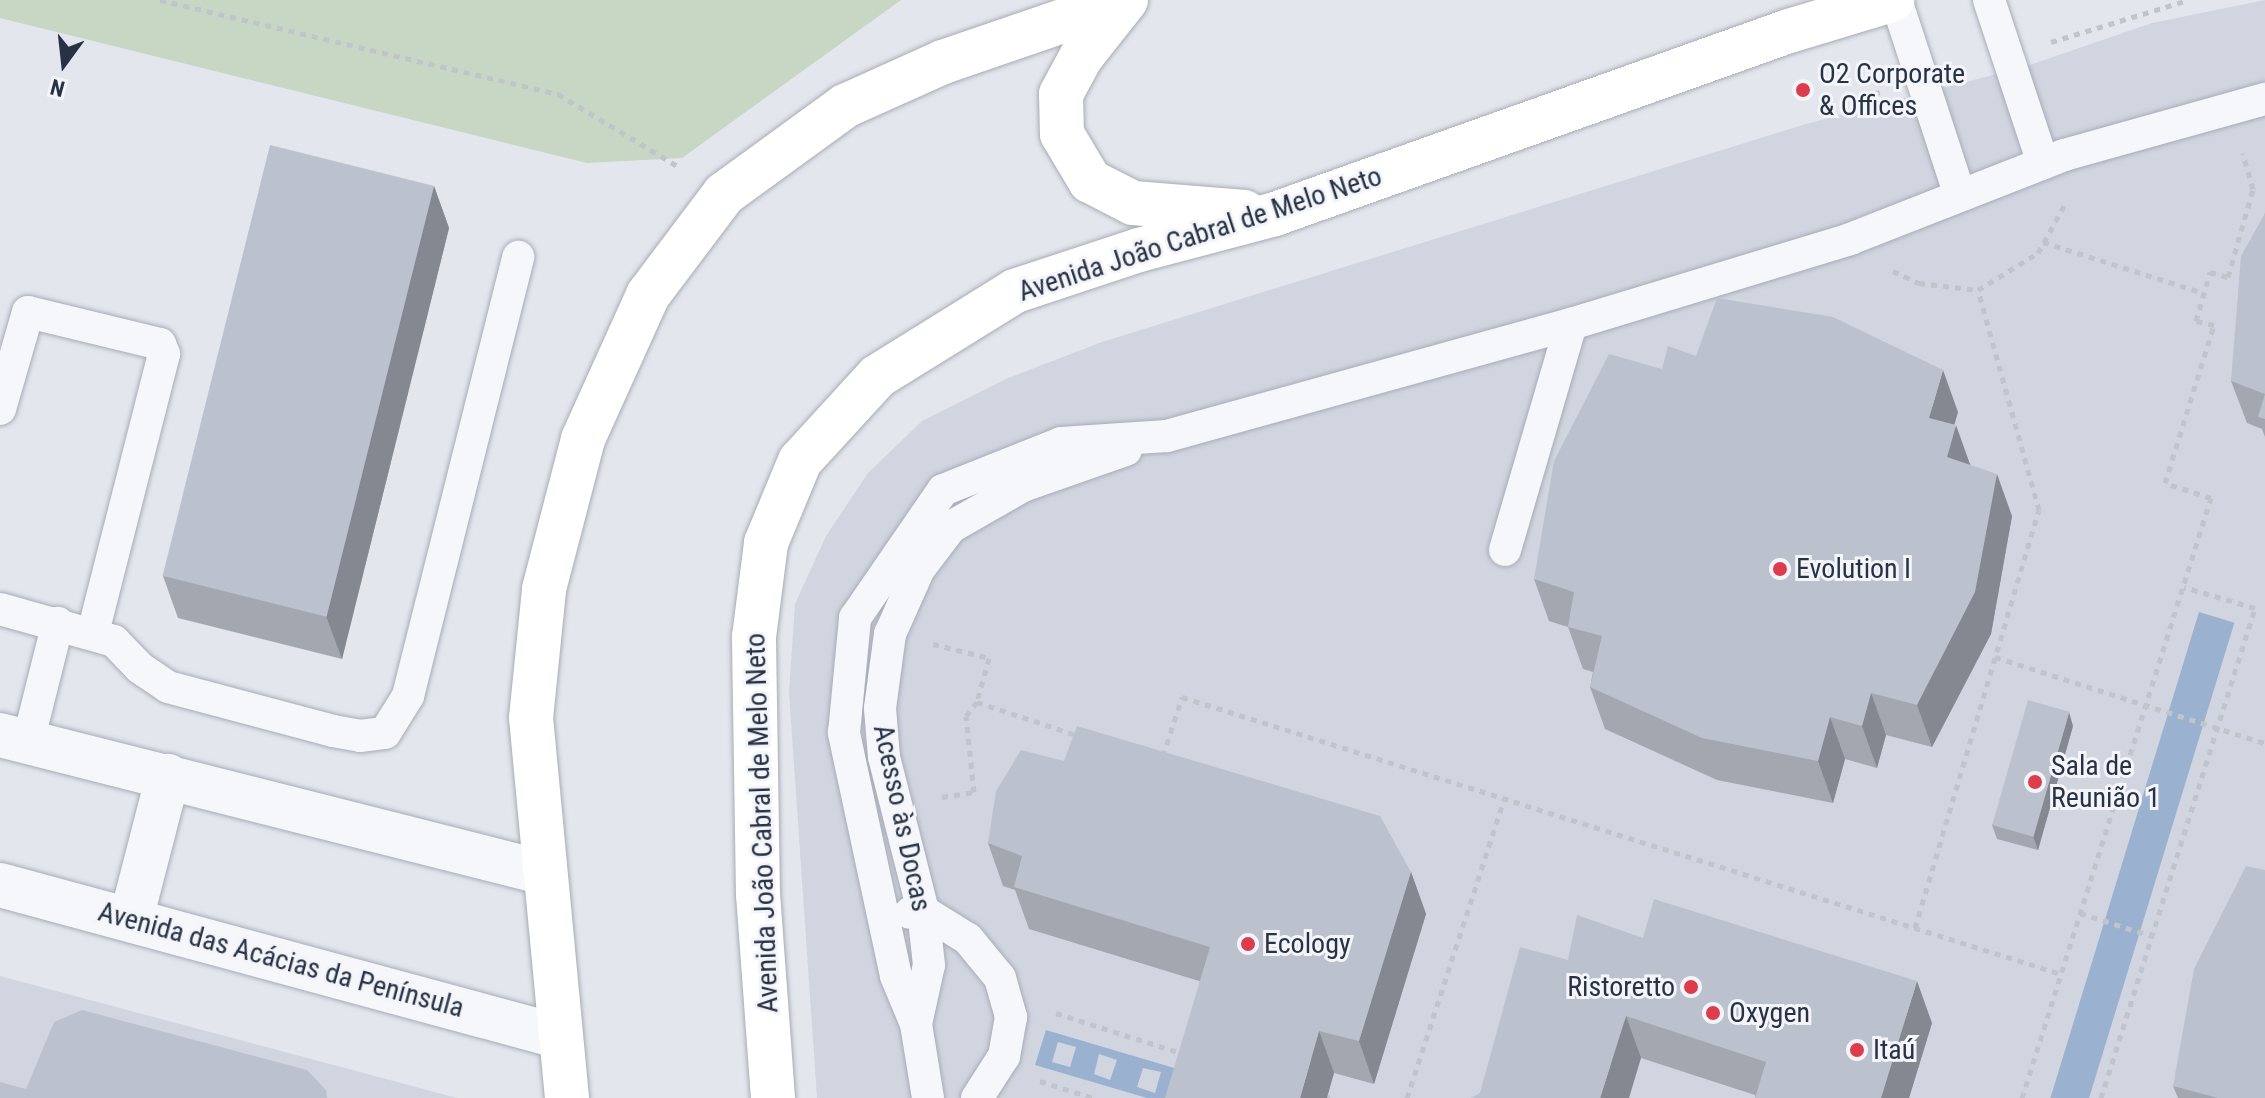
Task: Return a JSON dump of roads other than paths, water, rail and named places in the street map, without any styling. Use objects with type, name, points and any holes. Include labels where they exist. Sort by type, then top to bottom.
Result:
[{"type":"street","points":[[567,1098],[531,718],[544,589],[579,454],[648,295],[724,194],[845,106],[943,62],[1125,0]]},
{"type":"street","points":[[1125,0],[1081,57],[1061,94],[1062,134],[1090,181],[1133,203],[1275,214]]},
{"type":"street","name":"Avenida João Cabral de Melo Neto","points":[[773,1098],[758,895],[754,637],[766,543],[800,461],[878,376],[1015,291],[1139,250],[1275,214],[1789,31],[1894,0]]},
{"type":"street","points":[[14,738],[545,873]]},
{"type":"street","points":[[131,919],[168,776]]},
{"type":"street","name":"Avenida das Acácias da Península","points":[[0,885],[561,1037]]},
{"type":"lane","points":[[1894,0],[1960,196]]},
{"type":"lane","points":[[1989,0],[2053,159]]},
{"type":"lane","points":[[928,1098],[916,1024],[896,976],[844,733],[855,618],[943,490],[1061,443],[1167,436],[1571,324],[1850,239],[2053,159],[2230,106],[2265,99]]},
{"type":"lane","points":[[0,609],[93,632],[114,641],[140,668],[168,687],[333,731],[360,736],[385,733],[408,696],[518,257]]},
{"type":"lane","points":[[0,409],[28,312],[160,344],[164,354],[93,632]]},
{"type":"lane","points":[[1505,550],[1571,324]]},
{"type":"lane","name":"Acesso às Docas","points":[[916,1024],[929,965],[923,911],[884,757],[880,708],[890,634],[919,569],[951,527],[1023,486],[1167,436]]},
{"type":"lane","points":[[14,738],[58,623]]},
{"type":"lane","points":[[883,917],[923,911],[968,939],[1000,978],[1011,1017],[1004,1056],[977,1098]]},
{"type":"water","points":[[2199,612],[2234,623],[2089,1098],[2050,1098]]},
{"type":"water","points":[[1046,1030],[1181,1070],[1173,1098],[1147,1098],[1035,1065]],"holes":[[[1058,1042],[1076,1047],[1070,1067],[1052,1062]],[[1099,1054],[1117,1060],[1110,1080],[1094,1074]],[[1143,1068],[1161,1072],[1155,1093],[1137,1087]]]},
{"type":"place","name":"O2 Corporate & Offices","points":[[1803,90]]},
{"type":"place","name":"Evolution I","points":[[1780,569]]},
{"type":"place","name":"Sala de Reunião 1","points":[[2035,782]]},
{"type":"place","name":"Ecology","points":[[1248,944]]},
{"type":"place","name":"Ristoretto","points":[[1691,987]]},
{"type":"place","name":"Oxygen","points":[[1713,1013]]},
{"type":"place","name":"Itaú","points":[[1857,1050]]}]
